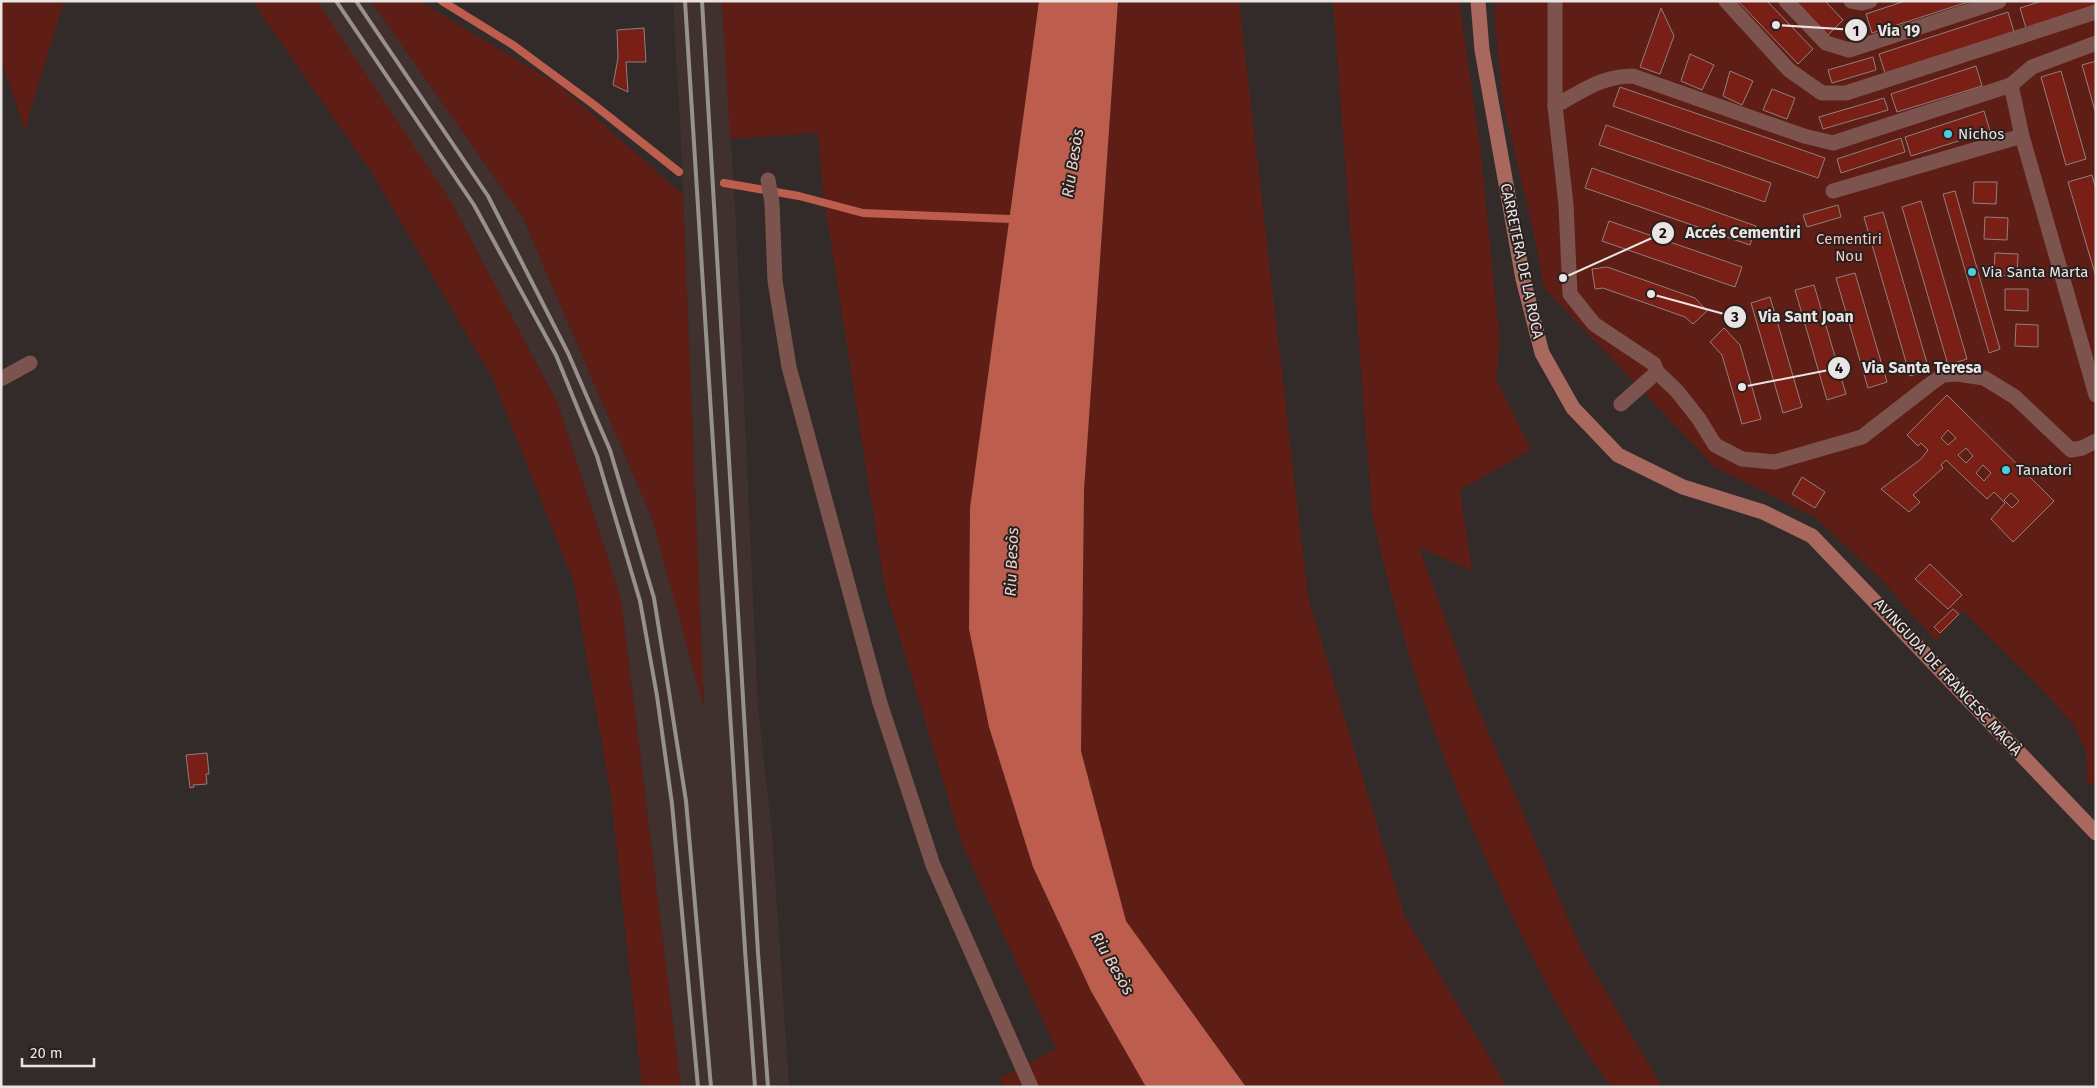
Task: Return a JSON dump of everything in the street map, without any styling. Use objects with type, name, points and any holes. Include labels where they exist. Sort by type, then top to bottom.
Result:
[{"type":"street","name":"CARRETERA DE LA ROCA","points":[[1478,1],[1482,50],[1523,279],[1542,353],[1573,408],[1618,455],[1683,488],[1763,512],[1794,527]]},
{"type":"street","name":"AVINGUDA DE FRANCESC MACIÀ","points":[[1794,527],[1812,536],[2095,830]]},
{"type":"lane","points":[[1555,1],[1555,106],[1566,205],[1570,294],[1594,324],[1654,364],[1657,372],[1677,391],[1699,419],[1715,445],[1742,459],[1775,462],[1862,437],[1928,384],[1943,375],[1957,374],[1984,378],[2015,397],[2071,450],[2082,448],[2096,441]]},
{"type":"lane","points":[[1726,1],[1789,70],[1822,93],[1846,93],[2096,12]]},
{"type":"lane","points":[[1786,1],[1826,43],[1849,50],[1999,1]]},
{"type":"lane","points":[[1851,1],[1862,3],[1870,1]]},
{"type":"lane","points":[[1555,106],[1602,80],[1616,76],[1633,76],[1804,136],[1833,143],[2011,86],[2032,67],[2096,43]]},
{"type":"lane","points":[[2011,86],[2022,136],[2096,394]]},
{"type":"lane","points":[[1833,191],[2022,136]]},
{"type":"lane","points":[[768,180],[772,203],[775,281],[789,367],[880,703],[933,865],[1031,1087]]},
{"type":"lane","points":[[1,379],[30,363]]},
{"type":"lane","points":[[1621,404],[1657,372]]},
{"type":"shaded area","points":[[317,1],[371,1],[523,218],[652,518],[704,706],[681,143],[673,1],[722,1],[736,225],[758,708],[772,833],[789,1087],[681,1087],[621,599],[558,404],[450,200]]},
{"type":"green space","points":[[1,1],[64,1],[28,119],[26,133],[1,59]]},
{"type":"green space","points":[[252,1],[317,1],[450,200],[558,404],[621,599],[681,1087],[642,1087],[611,796],[574,583],[493,379],[372,173]]},
{"type":"green space","points":[[371,1],[419,1],[560,86],[683,195],[704,709],[652,518],[523,218]]},
{"type":"green space","points":[[722,1],[1039,1],[970,508],[969,629],[989,727],[1033,867],[1091,991],[1146,1087],[1004,1087],[1000,1078],[1056,1049],[962,844],[885,588],[823,192],[818,133],[730,139]]},
{"type":"green space","points":[[1118,1],[1239,1],[1308,597],[1405,917],[1507,1087],[1246,1087],[1126,921],[1081,751],[1084,490]]},
{"type":"green space","points":[[1333,1],[1459,1],[1480,146],[1500,341],[1496,378],[1531,450],[1460,490],[1472,571],[1419,547],[1474,698],[1581,949],[1662,1087],[1612,1087],[1582,1046],[1532,957],[1488,863],[1447,765],[1412,665],[1397,614],[1372,512]]},
{"type":"green space","name":"Cementiri Nou","points":[[1495,1],[2096,1],[2096,783],[2087,784],[2085,749],[2074,725],[2035,682],[1963,611],[1936,641],[1879,577],[1815,517],[1715,467],[1544,288],[1533,229],[1503,104],[1495,22]]},
{"type":"water","name":"Riu Besòs","points":[[1039,1],[1118,1],[1084,490],[1081,751],[1126,921],[1246,1087],[1146,1087],[1091,991],[1033,867],[989,727],[969,629],[970,508]]},
{"type":"building","points":[[1738,1],[1767,1],[1813,49],[1798,64]]},
{"type":"building","points":[[1796,1],[1825,1],[1843,20],[1828,35]]},
{"type":"building","points":[[1905,1],[1971,1],[1872,33],[1866,14]]},
{"type":"building","points":[[2042,1],[2096,1],[2096,5],[2026,28],[2020,8]]},
{"type":"building","points":[[1661,8],[1674,36],[1660,74],[1640,67]]},
{"type":"building","points":[[2008,12],[2014,32],[1885,73],[1879,54]]},
{"type":"building","points":[[644,28],[646,62],[626,62],[628,92],[613,85],[618,58],[617,30]]},
{"type":"building","points":[[1690,54],[1714,65],[1702,90],[1681,81]]},
{"type":"building","points":[[1873,57],[1876,70],[1832,83],[1828,70]]},
{"type":"building","points":[[2096,61],[2096,114],[2082,65]]},
{"type":"building","points":[[1976,66],[1982,86],[1897,112],[1891,94]]},
{"type":"building","points":[[1730,71],[1753,81],[1742,105],[1723,96]]},
{"type":"building","points":[[2061,71],[2086,159],[2066,165],[2041,77]]},
{"type":"building","points":[[1620,87],[1825,158],[1818,178],[1613,106]]},
{"type":"building","points":[[1772,89],[1795,98],[1787,119],[1763,110]]},
{"type":"building","points":[[1884,98],[1888,110],[1823,129],[1819,117]]},
{"type":"building","name":"Nichos","points":[[1984,111],[1990,131],[1911,156],[1905,137]]},
{"type":"building","points":[[1606,125],[1771,183],[1765,202],[1599,145]]},
{"type":"building","points":[[1901,138],[1905,152],[1841,173],[1837,159]]},
{"type":"building","points":[[1592,168],[1756,226],[1750,245],[1585,188]]},
{"type":"building","points":[[2092,175],[2096,190],[2096,277],[2068,182]]},
{"type":"building","points":[[1974,182],[1997,182],[1996,204],[1973,203]]},
{"type":"building","name":"Via Santa Marta","points":[[1955,191],[2000,349],[1989,353],[1943,194]]},
{"type":"building","points":[[1921,201],[1967,359],[1948,365],[1902,207]]},
{"type":"building","points":[[1838,205],[1841,217],[1807,227],[1803,215]]},
{"type":"building","points":[[1883,212],[1929,370],[1910,376],[1864,217]]},
{"type":"building","points":[[1985,217],[2008,218],[2007,240],[1984,239]]},
{"type":"building","points":[[1609,221],[1742,267],[1735,287],[1602,241]]},
{"type":"building","points":[[1995,253],[2018,254],[2017,276],[1994,275]]},
{"type":"building","points":[[1607,267],[1695,298],[1707,311],[1693,324],[1685,317],[1603,288],[1595,289],[1592,269]]},
{"type":"building","points":[[1855,273],[1887,382],[1868,388],[1836,278]]},
{"type":"building","points":[[1814,285],[1846,394],[1827,400],[1795,290]]},
{"type":"building","points":[[2005,289],[2028,289],[2028,311],[2005,310]]},
{"type":"building","points":[[1770,297],[1802,407],[1783,413],[1751,303]]},
{"type":"building","points":[[2016,324],[2038,325],[2038,347],[2015,346]]},
{"type":"building","points":[[1724,328],[1740,345],[1761,419],[1742,424],[1722,355],[1710,342]]},
{"type":"building","name":"Tanatori","points":[[1947,395],[2054,501],[2013,542],[1991,519],[2005,503],[1994,492],[1987,499],[1946,460],[1941,465],[1943,468],[1913,495],[1920,502],[1909,512],[1881,489],[1921,459],[1928,450],[1921,443],[1918,446],[1907,435]],"holes":[[[1948,430],[1956,438],[1948,445],[1941,438]],[[1966,448],[1973,456],[1966,463],[1958,455]],[[1983,465],[1991,473],[1984,481],[1976,473]],[[2011,493],[2019,501],[2012,508],[2004,500]]]},
{"type":"building","points":[[1802,477],[1825,492],[1815,508],[1792,494]]},
{"type":"building","points":[[1930,564],[1962,595],[1948,609],[1915,579]]},
{"type":"building","points":[[1953,609],[1959,614],[1940,633],[1934,627]]},
{"type":"building","points":[[207,753],[209,774],[206,774],[207,784],[193,785],[194,787],[190,788],[186,755]]},
{"type":"waterway","points":[[442,1],[513,45],[593,104],[679,172]]},
{"type":"waterway","points":[[724,183],[799,196],[863,213],[1010,219],[1018,222]]},
{"type":"railway","points":[[336,1],[474,205],[556,355],[597,456],[640,601],[657,696],[672,804],[698,1087]]},
{"type":"railway","points":[[356,1],[488,196],[568,353],[610,450],[654,598],[669,692],[686,801],[711,1087]]},
{"type":"railway","points":[[685,1],[755,1087]]},
{"type":"railway","points":[[702,1],[758,953],[768,1087]]},
{"type":"place","name":"Via 19","points":[[1776,25]]},
{"type":"place","name":"Nichos","points":[[1948,134]]},
{"type":"place","name":"Via Santa Marta","points":[[1972,272]]},
{"type":"place","name":"Accés Cementiri","points":[[1563,278]]},
{"type":"place","name":"Via Sant Joan","points":[[1651,294]]},
{"type":"place","name":"Via Santa Teresa","points":[[1742,387]]},
{"type":"place","name":"Tanatori","points":[[2006,470]]}]
